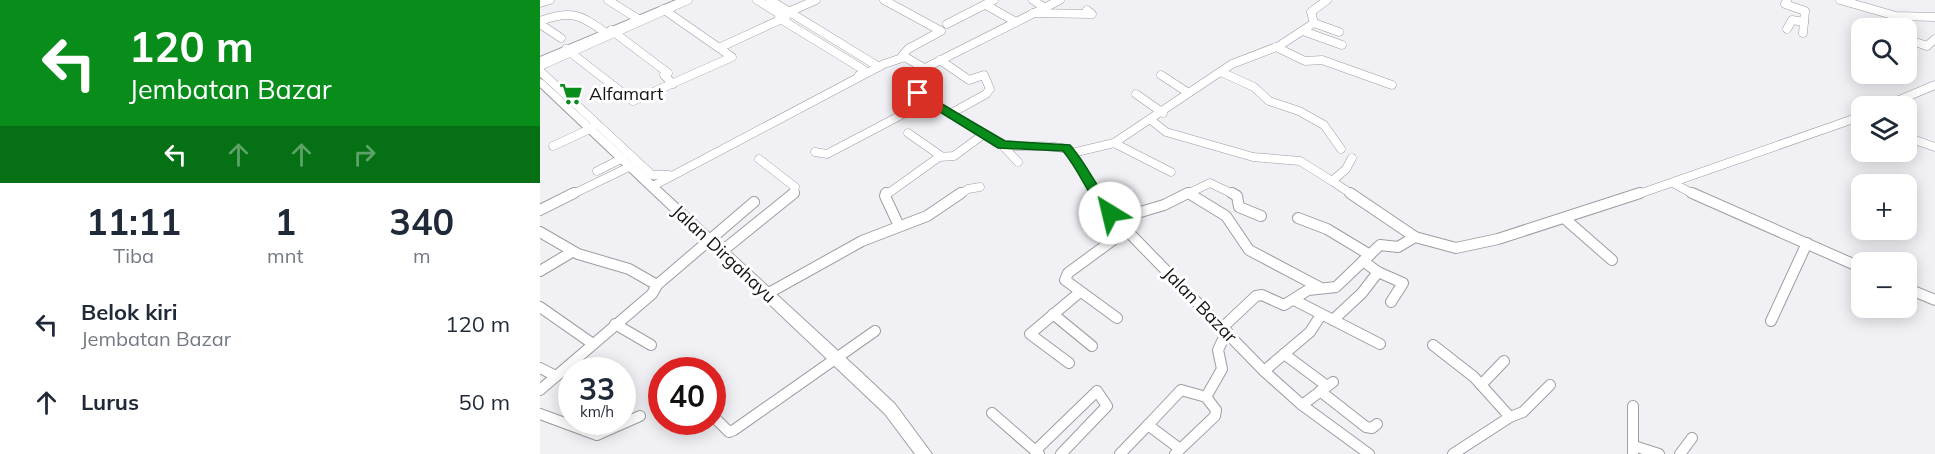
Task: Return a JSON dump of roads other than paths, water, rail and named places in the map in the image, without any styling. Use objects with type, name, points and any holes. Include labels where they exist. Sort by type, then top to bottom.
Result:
[{"type":"main road","points":[[540,59],[567,50],[683,0]]},
{"type":"main road","name":"Jalan Dirgahayu","points":[[540,82],[592,128],[709,241],[835,357],[906,428],[924,454]]},
{"type":"street","points":[[608,0],[637,18],[676,0]]},
{"type":"street","points":[[540,59],[688,0]]},
{"type":"street","points":[[757,0],[783,16],[779,18],[788,14]]},
{"type":"street","points":[[763,0],[878,67]]},
{"type":"street","points":[[540,71],[645,169],[655,177],[662,177],[865,72],[770,0]]},
{"type":"street","points":[[775,0],[788,14],[878,67]]},
{"type":"street","points":[[721,47],[816,0]]},
{"type":"street","points":[[653,186],[902,56],[908,49],[941,32],[884,0]]},
{"type":"street","points":[[947,24],[994,0]]},
{"type":"street","points":[[1033,0],[1045,8]]},
{"type":"street","points":[[925,68],[1060,0]]},
{"type":"street","points":[[1314,23],[1311,12],[1327,0]]},
{"type":"street","points":[[1786,0],[1785,4],[1805,11],[1803,33]]},
{"type":"street","points":[[1840,0],[1896,16],[1935,17]]},
{"type":"street","points":[[986,4],[1016,22]]},
{"type":"street","points":[[540,66],[567,50],[633,101],[732,57],[721,47],[664,9]]},
{"type":"street","points":[[1033,14],[1092,14],[1088,10]]},
{"type":"street","points":[[540,22],[566,12],[587,19],[609,31],[668,73],[664,75],[673,84]]},
{"type":"street","points":[[1787,29],[1792,21],[1804,22]]},
{"type":"street","points":[[540,22],[561,38]]},
{"type":"street","points":[[1002,145],[1062,146],[1072,153],[1114,143],[1162,113],[1187,92],[1237,62],[1276,47],[1314,23]]},
{"type":"street","points":[[1314,23],[1339,33]]},
{"type":"street","points":[[1303,31],[1342,45]]},
{"type":"street","points":[[1917,42],[1932,46],[1935,39]]},
{"type":"street","points":[[1276,47],[1305,61],[1328,61],[1392,85]]},
{"type":"street","points":[[902,56],[934,75],[917,87],[916,91],[1002,145],[1018,162]]},
{"type":"street","points":[[940,60],[969,80],[984,75],[990,89],[986,94],[950,114]]},
{"type":"street","points":[[1221,72],[1254,87],[1269,101],[1299,111],[1324,125],[1341,149]]},
{"type":"street","points":[[1161,75],[1187,92]]},
{"type":"street","points":[[1910,96],[1935,86]]},
{"type":"street","points":[[1136,94],[1162,113]]},
{"type":"street","points":[[815,152],[827,154],[928,100]]},
{"type":"street","points":[[1151,120],[1166,132],[1215,144],[1253,157],[1300,161],[1415,237],[1461,248],[1673,183],[1851,122]]},
{"type":"street","points":[[553,146],[592,128]]},
{"type":"street","points":[[908,133],[941,156]]},
{"type":"street","points":[[899,226],[885,196],[887,192],[941,156],[954,156],[984,134]]},
{"type":"street","points":[[1917,141],[1935,147]]},
{"type":"street","points":[[1114,143],[1131,154],[1151,159],[1171,172]]},
{"type":"street","name":"Jalan Bazar","points":[[1072,153],[1099,200],[1117,219],[1121,233],[1225,329],[1264,371],[1302,405],[1369,454]]},
{"type":"street","points":[[1332,181],[1346,169],[1352,158]]},
{"type":"street","points":[[721,252],[783,206],[794,194],[795,187],[759,159]]},
{"type":"street","points":[[597,171],[627,162]]},
{"type":"street","points":[[540,210],[627,162]]},
{"type":"street","points":[[1117,219],[1164,205],[1212,183],[1238,198],[1239,207]]},
{"type":"street","points":[[1673,183],[1707,202],[1765,224],[1851,263]]},
{"type":"street","points":[[767,294],[862,241],[927,216],[968,189],[980,187]]},
{"type":"street","points":[[1190,194],[1226,216],[1249,250],[1320,288]]},
{"type":"street","points":[[540,390],[754,202]]},
{"type":"street","points":[[1226,216],[1239,207]]},
{"type":"street","points":[[1239,207],[1261,216]]},
{"type":"street","points":[[1298,218],[1335,233],[1366,258],[1378,272],[1403,283],[1391,302]]},
{"type":"street","points":[[1564,218],[1612,260]]},
{"type":"street","points":[[1117,318],[1066,282],[1065,277],[1121,233]]},
{"type":"street","points":[[542,236],[572,252],[623,267],[651,279],[657,285]]},
{"type":"street","points":[[1206,397],[1222,369],[1218,350],[1225,329],[1256,296],[1262,295],[1281,305],[1294,300],[1308,290],[1336,287],[1380,245],[1398,247],[1415,237]]},
{"type":"street","points":[[1771,321],[1778,298],[1797,271],[1807,243]]},
{"type":"street","points":[[540,271],[572,252]]},
{"type":"street","points":[[1333,320],[1362,293],[1378,272]]},
{"type":"street","points":[[1069,363],[1030,334],[1080,292]]},
{"type":"street","points":[[1917,293],[1935,300]]},
{"type":"street","points":[[1294,300],[1380,344]]},
{"type":"street","points":[[540,307],[593,344]]},
{"type":"street","points":[[1053,314],[1092,346]]},
{"type":"street","points":[[1264,371],[1310,332],[1321,315]]},
{"type":"street","points":[[615,324],[651,345]]},
{"type":"street","points":[[726,429],[729,432],[734,430],[874,331]]},
{"type":"street","points":[[1433,345],[1481,385],[1510,417]]},
{"type":"street","points":[[1284,354],[1294,359],[1327,386],[1366,427],[1372,428],[1377,424]]},
{"type":"street","points":[[1481,385],[1504,362]]},
{"type":"street","points":[[540,368],[556,376]]},
{"type":"street","points":[[1453,454],[1510,417],[1523,412],[1550,385]]},
{"type":"street","points":[[1302,405],[1327,386]]},
{"type":"street","points":[[1120,454],[1148,425],[1182,390],[1206,397],[1216,410],[1215,416],[1178,451],[1148,425]]},
{"type":"street","points":[[992,413],[1037,452],[1097,391],[1107,406],[1061,454]]},
{"type":"street","points":[[1633,406],[1634,450],[1659,454]]},
{"type":"street","points":[[540,414],[597,435],[640,416]]},
{"type":"street","points":[[1680,454],[1692,438]]},
{"type":"place","name":"Alfamart","points":[[571,94]]}]
